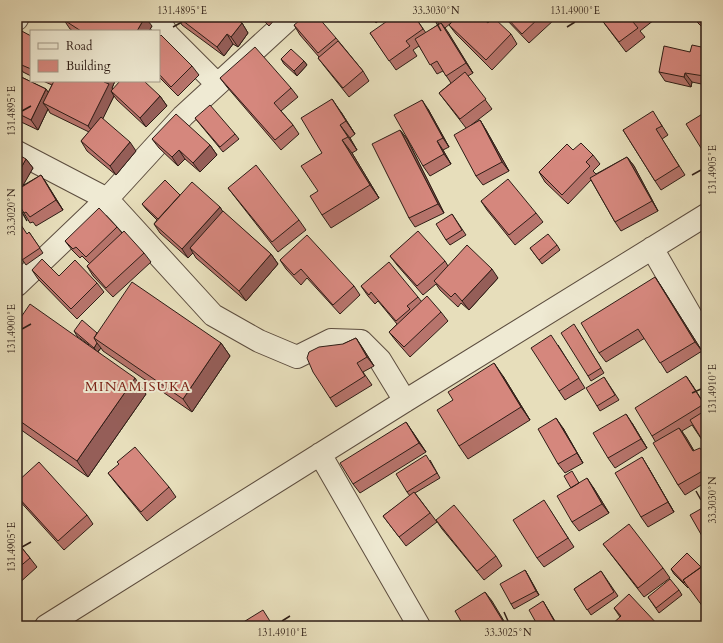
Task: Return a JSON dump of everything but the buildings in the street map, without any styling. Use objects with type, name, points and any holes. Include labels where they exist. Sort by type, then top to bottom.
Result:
[{"type":"street","points":[[17,285],[107,199],[183,116],[291,17]]},
{"type":"street","points":[[168,23],[217,84]]},
{"type":"street","points":[[17,152],[107,199],[213,315],[259,341],[297,357],[330,340],[361,341],[380,360],[405,401]]},
{"type":"street","points":[[46,626],[405,401],[706,215]]},
{"type":"street","points":[[652,248],[706,342]]},
{"type":"street","points":[[320,454],[419,626]]},
{"type":"district","name":"MINAMISUKA","points":[[138,386]]}]
